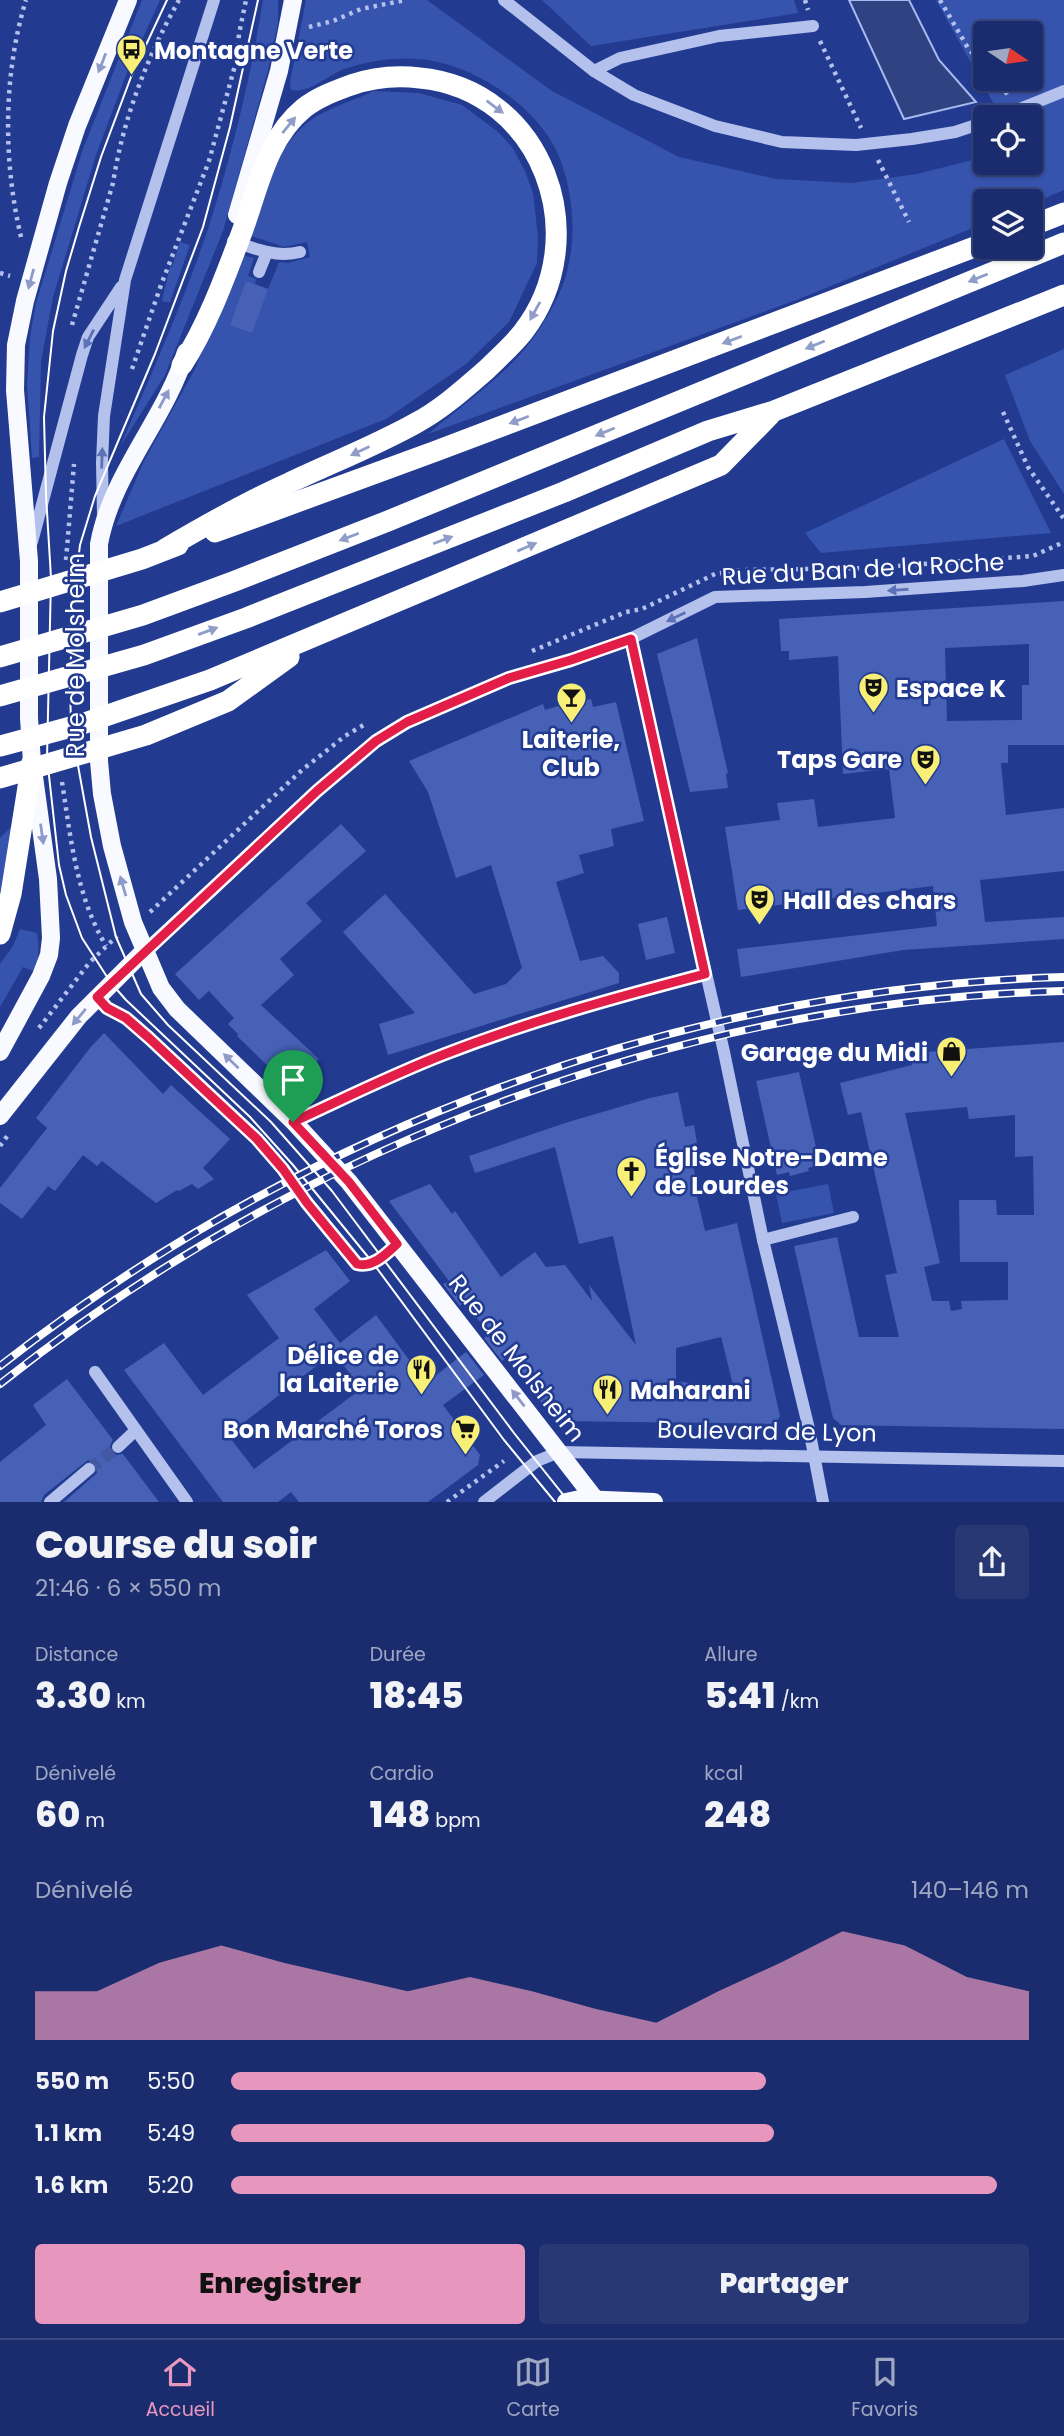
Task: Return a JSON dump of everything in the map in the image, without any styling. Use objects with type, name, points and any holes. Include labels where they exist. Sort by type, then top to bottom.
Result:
[{"type":"highway","points":[[165,550],[224,514],[418,422],[457,396],[523,332],[539,305],[555,255],[553,198],[542,164],[523,134],[492,104],[454,84],[392,76],[363,80],[325,95],[297,115],[278,138],[233,241],[206,321],[197,342],[182,365]]},
{"type":"highway","points":[[1043,221],[1064,213]]},
{"type":"highway","points":[[0,657],[143,615],[388,521],[1064,243]]},
{"type":"highway","points":[[0,602],[142,559],[436,452],[973,248]]},
{"type":"highway","points":[[0,696],[144,655],[246,618],[564,492],[708,431],[774,411],[1064,295]]},
{"type":"highway","points":[[0,746],[82,724],[210,681],[721,465],[774,411]]},
{"type":"highway","points":[[0,778],[146,735],[228,701],[328,629]]},
{"type":"highway","points":[[0,934],[11,894],[32,762]]},
{"type":"main road","name":"Rue de Molsheim","points":[[0,1052],[41,976],[49,955],[51,938],[48,879],[32,762],[29,718],[29,561],[14,369],[20,321],[41,239],[77,126],[128,0]]},
{"type":"main road","points":[[233,241],[267,119],[293,0]]},
{"type":"main road","name":"Rue de Molsheim","points":[[182,365],[122,477],[99,544],[99,761],[112,846],[133,922],[161,988],[177,1009],[293,1122],[349,1182],[596,1500]]},
{"type":"main road","points":[[0,1116],[79,1016],[144,951]]},
{"type":"main road","points":[[566,1502],[580,1499],[654,1502]]},
{"type":"street","points":[[103,526],[104,415],[125,280],[214,0]]},
{"type":"street","points":[[504,0],[594,71],[634,95],[715,126],[782,142],[869,144],[956,131],[973,126]]},
{"type":"street","points":[[594,71],[620,58],[719,36],[813,26]]},
{"type":"street","points":[[1030,105],[1064,91]]},
{"type":"street","points":[[233,241],[267,252],[288,255],[300,252]]},
{"type":"street","points":[[260,272],[267,252]]},
{"type":"street","points":[[29,561],[33,536],[82,355],[89,338],[125,280]]},
{"type":"street","name":"Rue du Ban de la Roche","points":[[144,951],[317,791],[376,741],[407,722],[509,678],[631,639],[715,597],[865,592],[1023,581],[1064,575]]},
{"type":"street","points":[[631,639],[823,1502]]},
{"type":"street","points":[[293,1122],[442,1055],[508,1031],[627,994],[705,974]]},
{"type":"street","points":[[97,997],[107,1008],[126,1018],[149,1038],[257,1139],[357,1264],[364,1266],[373,1263],[397,1244]]},
{"type":"street","points":[[764,1240],[853,1217]]},
{"type":"street","points":[[95,1372],[187,1502]]},
{"type":"street","points":[[118,1447],[136,1430]]},
{"type":"street","name":"Boulevard de Lyon","points":[[484,1502],[537,1461],[559,1452],[1064,1461]]},
{"type":"street","points":[[50,1502],[89,1469]]},
{"type":"path","points":[[20,237],[13,204],[9,155],[9,87],[18,26],[26,0]]},
{"type":"path","points":[[172,12],[179,0]]},
{"type":"path","points":[[239,34],[246,0]]},
{"type":"path","points":[[287,30],[322,24],[361,9],[406,0]]},
{"type":"path","points":[[804,0],[813,26],[909,222]]},
{"type":"path","points":[[940,0],[973,54]]},
{"type":"path","points":[[0,273],[9,276]]},
{"type":"path","points":[[1003,412],[1028,467],[1064,519]]},
{"type":"path","points":[[66,550],[74,456]]},
{"type":"path","points":[[642,609],[715,574],[741,570],[869,569],[1033,556],[1064,542]]},
{"type":"path","points":[[61,774],[85,905],[106,946]]},
{"type":"path","points":[[90,962],[121,931]]},
{"type":"shaded area","points":[[142,0],[160,0],[126,75],[96,155],[53,297],[41,362],[39,457],[32,458],[27,384],[30,337],[36,303],[83,149]]},
{"type":"shaded area","points":[[263,0],[278,0],[278,23],[267,74],[223,231],[165,375],[120,447],[177,312],[208,229],[240,115]]},
{"type":"shaded area","points":[[306,0],[427,0],[552,91],[679,157],[776,179],[852,183],[917,174],[973,160],[973,175],[1043,175],[1043,105],[994,105],[987,91],[1043,91],[1043,21],[973,21],[973,67],[936,0],[1064,0],[1064,190],[1043,199],[1043,189],[973,189],[973,228],[799,299],[428,434],[505,370],[531,341],[558,297],[571,253],[572,209],[557,152],[535,119],[503,91],[446,64],[407,58],[365,63],[344,69],[305,89],[291,90],[290,82]]},
{"type":"shaded area","points":[[542,0],[794,0],[798,13],[591,46]]},
{"type":"shaded area","points":[[849,0],[909,0],[939,60],[976,102],[904,119]]},
{"type":"shaded area","points":[[374,91],[419,93],[462,105],[497,131],[512,147],[533,193],[538,237],[537,263],[509,322],[466,364],[386,419],[116,526],[144,461],[195,369],[240,255],[254,258],[248,276],[256,279],[255,284],[268,289],[279,262],[288,263],[310,257],[307,242],[284,247],[249,235],[280,156],[290,141],[314,118]]},
{"type":"shaded area","points":[[180,242],[190,245],[170,302],[164,302],[162,300],[170,267]]},
{"type":"shaded area","points":[[1064,349],[1064,494],[1030,441],[1005,375]]},
{"type":"shaded area","points":[[1004,439],[1051,533],[821,553],[805,533]]},
{"type":"shaded area","points":[[12,826],[0,910],[0,838]]},
{"type":"shaded area","points":[[20,929],[37,933],[37,962],[33,971],[23,967],[0,1007],[0,964],[13,946]]},
{"type":"shaded area","points":[[828,1184],[834,1213],[782,1223],[776,1194]]},
{"type":"building","points":[[246,281],[268,289],[252,333],[230,325]]},
{"type":"building","points":[[1064,601],[1064,745],[1008,745],[1008,763],[1001,763],[1006,815],[1064,808],[1064,871],[980,880],[985,922],[1064,917],[1064,939],[903,950],[741,977],[737,949],[937,926],[933,886],[738,910],[725,827],[780,820],[777,803],[814,799],[818,827],[895,818],[889,769],[843,774],[838,656],[789,660],[789,651],[781,651],[779,619]],"holes":[[[1029,644],[1029,685],[1022,685],[1022,720],[947,721],[945,648]]]},
{"type":"building","points":[[697,638],[728,773],[728,788],[690,792],[657,654]]},
{"type":"building","points":[[581,699],[591,699],[593,707],[616,702],[644,821],[611,829],[614,846],[579,855],[584,873],[556,882],[580,961],[603,956],[619,973],[619,983],[388,1055],[379,1024],[415,1013],[343,932],[385,894],[474,994],[506,984],[522,968],[491,865],[456,878],[428,792],[409,761],[543,704],[545,710]]},
{"type":"building","points":[[341,824],[366,851],[306,903],[322,921],[280,959],[294,975],[261,1005],[319,1059],[294,1086],[283,1076],[281,1079],[237,1036],[228,1024],[234,1018],[209,991],[199,1000],[175,974]]},
{"type":"building","points":[[667,917],[675,953],[646,960],[638,924]]},
{"type":"building","points":[[104,1033],[163,1094],[171,1085],[230,1139],[203,1168],[214,1179],[198,1189],[192,1184],[177,1190],[156,1203],[102,1161],[97,1166],[83,1155],[55,1191],[48,1186],[22,1219],[0,1203],[0,1188],[47,1128],[36,1118]]},
{"type":"building","points":[[1064,1042],[1064,1429],[841,1425],[833,1418],[794,1246],[837,1237],[859,1337],[899,1337],[885,1275],[897,1273],[861,1112],[848,1115],[840,1083],[912,1065],[910,1056],[926,1052]],"holes":[[[967,1107],[969,1119],[1015,1115],[1015,1157],[1033,1156],[1034,1215],[997,1215],[996,1200],[959,1200],[960,1262],[1008,1262],[1008,1300],[961,1301],[962,1309],[951,1311],[949,1301],[932,1301],[924,1267],[940,1263],[905,1113]]]},
{"type":"building","points":[[799,1072],[820,1165],[790,1176],[789,1172],[777,1175],[756,1081]]},
{"type":"building","points":[[678,1092],[685,1127],[694,1125],[697,1143],[689,1145],[696,1180],[693,1180],[705,1231],[737,1223],[780,1416],[775,1424],[555,1421],[507,1357],[502,1361],[484,1338],[489,1334],[465,1302],[460,1306],[443,1284],[449,1281],[389,1201],[430,1184],[452,1214],[455,1211],[501,1277],[535,1252],[546,1267],[565,1265],[592,1301],[589,1285],[636,1345],[613,1236],[579,1244],[555,1147],[475,1173],[469,1156],[565,1123]],"holes":[[[721,1337],[733,1385],[676,1382],[676,1348]]]},
{"type":"building","points":[[326,1250],[350,1281],[314,1309],[340,1343],[376,1315],[426,1383],[466,1352],[484,1375],[443,1405],[480,1455],[478,1465],[428,1502],[299,1502],[291,1492],[278,1502],[223,1502],[124,1370],[164,1343],[203,1395],[279,1338],[247,1295]],"holes":[[[334,1352],[361,1389],[254,1469],[228,1435]]]},
{"type":"building","points":[[67,1379],[113,1440],[110,1445],[111,1452],[116,1455],[123,1454],[159,1502],[64,1502],[97,1473],[96,1464],[88,1460],[44,1495],[41,1502],[0,1502],[0,1462],[46,1425],[33,1405]]},
{"type":"tunnel","points":[[89,1469],[118,1447]]},
{"type":"tram line","points":[[167,0],[131,77],[101,157],[66,271],[53,331],[44,417],[51,578],[47,758],[59,865],[66,895],[82,938],[111,983],[250,1117],[293,1165],[373,1263],[504,1440],[555,1502]]},
{"type":"tram line","points":[[258,0],[230,127],[203,227],[155,354],[95,496],[80,545],[73,602],[71,727],[91,837],[116,937],[141,994],[168,1025],[271,1122],[332,1191],[569,1502]]},
{"type":"railway","points":[[0,1366],[117,1282],[240,1207],[368,1142],[501,1087],[638,1043],[778,1009],[920,987],[1064,977]]},
{"type":"railway","points":[[0,1384],[116,1299],[239,1224],[367,1158],[500,1102],[638,1057],[778,1023],[921,1001],[1064,991]]},
{"type":"place","name":"Montagne Verte","points":[[131,77]]},
{"type":"place","name":"Espace K","points":[[873,715]]},
{"type":"place","name":"Laiterie, Club","points":[[571,724]]},
{"type":"place","name":"Taps Gare","points":[[925,786]]},
{"type":"place","name":"Hall des chars","points":[[760,927]]},
{"type":"place","name":"Garage du Midi","points":[[951,1079]]},
{"type":"place","name":"Église Notre-Dame de Lourdes","points":[[632,1198]]},
{"type":"place","name":"Délice de la Laiterie","points":[[422,1396]]},
{"type":"place","name":"Maharani","points":[[607,1417]]},
{"type":"place","name":"Bon Marché Toros","points":[[466,1456]]},
{"type":"route","points":[[631,639],[705,974],[627,994],[508,1031],[442,1055],[293,1122],[349,1182],[397,1244],[373,1263],[364,1266],[357,1264],[257,1139],[149,1038],[126,1018],[107,1008],[97,997],[317,791],[376,741],[407,722],[509,678],[631,639]]}]
